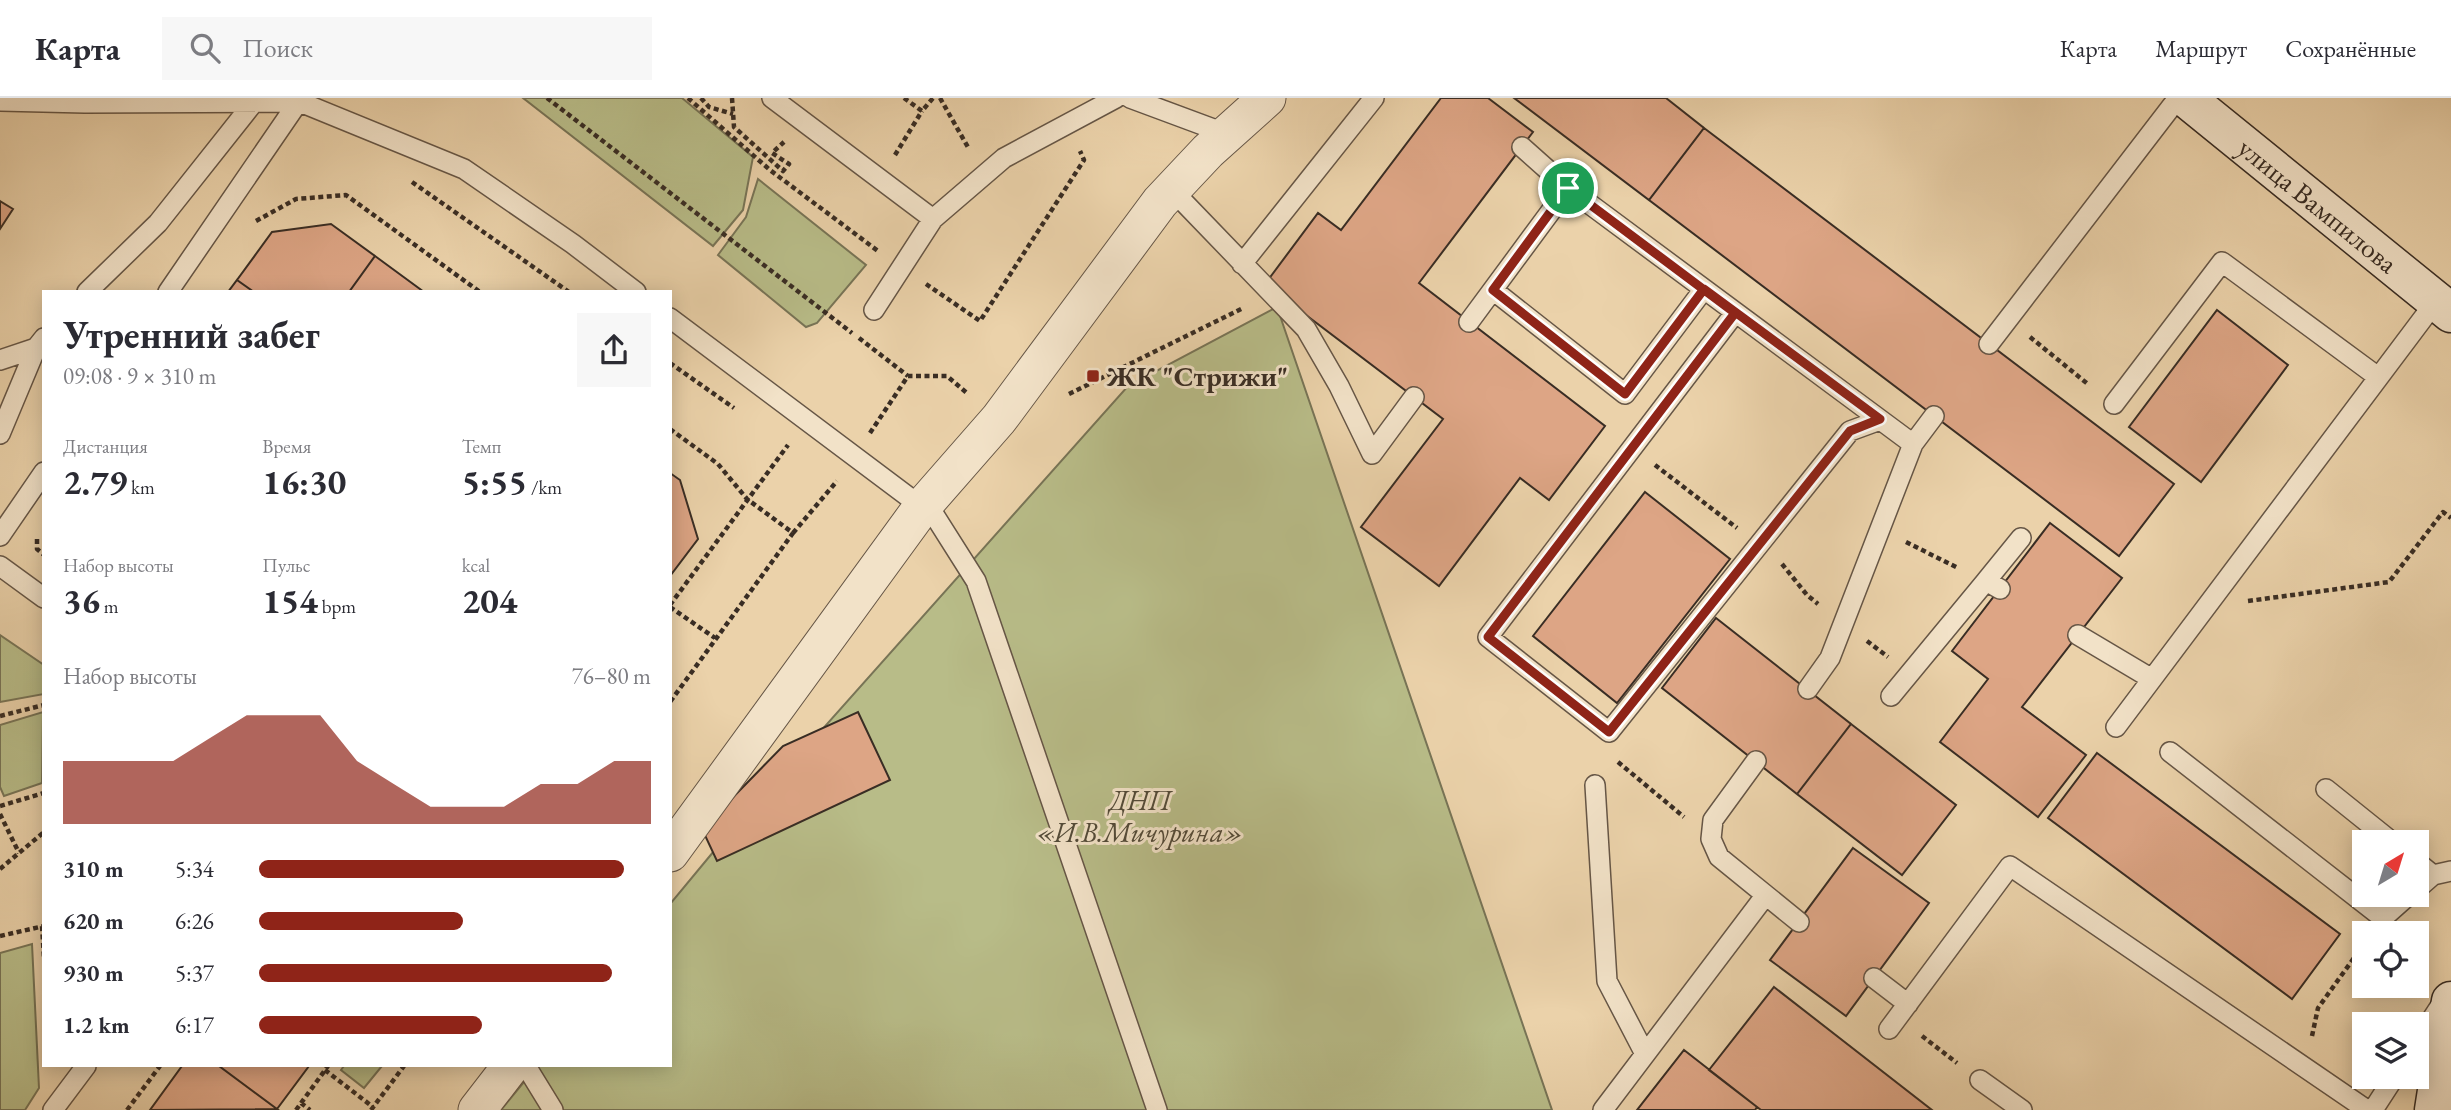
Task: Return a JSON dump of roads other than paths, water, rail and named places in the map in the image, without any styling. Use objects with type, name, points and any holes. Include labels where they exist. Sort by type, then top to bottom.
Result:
[{"type":"street","points":[[672,850],[924,505],[999,419],[1160,202],[1267,98]]},
{"type":"street","name":"улица Вампилова","points":[[2186,98],[2443,307]]},
{"type":"street","points":[[2434,1110],[2451,1001]]},
{"type":"street","points":[[477,1110],[510,1067]]},
{"type":"lane","points":[[334,116],[344,98]]},
{"type":"lane","points":[[772,98],[933,219]]},
{"type":"lane","points":[[874,310],[933,219],[1004,158],[1116,98]]},
{"type":"lane","points":[[1129,98],[1227,134]]},
{"type":"lane","points":[[1242,264],[1374,98]]},
{"type":"lane","points":[[1989,344],[2178,98]]},
{"type":"lane","points":[[170,290],[301,100]]},
{"type":"lane","points":[[0,101],[301,100],[464,169],[573,244],[633,290]]},
{"type":"lane","points":[[89,290],[158,223],[254,102]]},
{"type":"lane","points":[[1522,147],[1568,188],[1913,444]]},
{"type":"lane","points":[[1469,322],[1568,188]]},
{"type":"lane","points":[[1171,190],[1306,329],[1339,386],[1371,454],[1414,397]]},
{"type":"lane","points":[[2114,404],[2222,262],[2378,377]]},
{"type":"lane","points":[[1493,290],[1625,394],[1704,289]]},
{"type":"lane","points":[[2116,727],[2378,377],[2443,307]]},
{"type":"lane","points":[[1735,313],[1488,637],[1609,732],[1850,431],[1880,419]]},
{"type":"lane","points":[[672,319],[924,505],[976,580],[1157,1110]]},
{"type":"lane","points":[[0,360],[40,343]]},
{"type":"lane","points":[[0,433],[40,343]]},
{"type":"lane","points":[[1808,689],[1830,658],[1913,444],[1934,416]]},
{"type":"lane","points":[[0,536],[42,475]]},
{"type":"lane","points":[[1891,696],[2021,538]]},
{"type":"lane","points":[[0,566],[42,597]]},
{"type":"lane","points":[[2078,635],[2152,679]]},
{"type":"lane","points":[[2170,752],[2352,894]]},
{"type":"lane","points":[[1756,761],[1713,820],[1711,839],[1719,857],[1798,922]]},
{"type":"lane","points":[[1595,785],[1607,981],[1645,1054]]},
{"type":"lane","points":[[2326,789],[2377,830]]},
{"type":"lane","points":[[1874,978],[1898,1017],[2010,866],[2367,1110]]},
{"type":"lane","points":[[1603,1110],[1765,896]]},
{"type":"lane","points":[[2369,907],[2383,918],[2395,907]]},
{"type":"lane","points":[[2429,1023],[2451,989]]},
{"type":"lane","points":[[53,1110],[85,1067]]},
{"type":"lane","points":[[527,1067],[553,1110]]},
{"type":"lane","points":[[1980,1080],[2022,1110]]},
{"type":"lane","points":[[2373,1110],[2387,1089]]},
{"type":"place","name":"ЖК \"Стрижи\"","points":[[1093,376]]},
{"type":"park label","name":"ДНП «И.В.Мичурина»","points":[[1140,816]]}]
